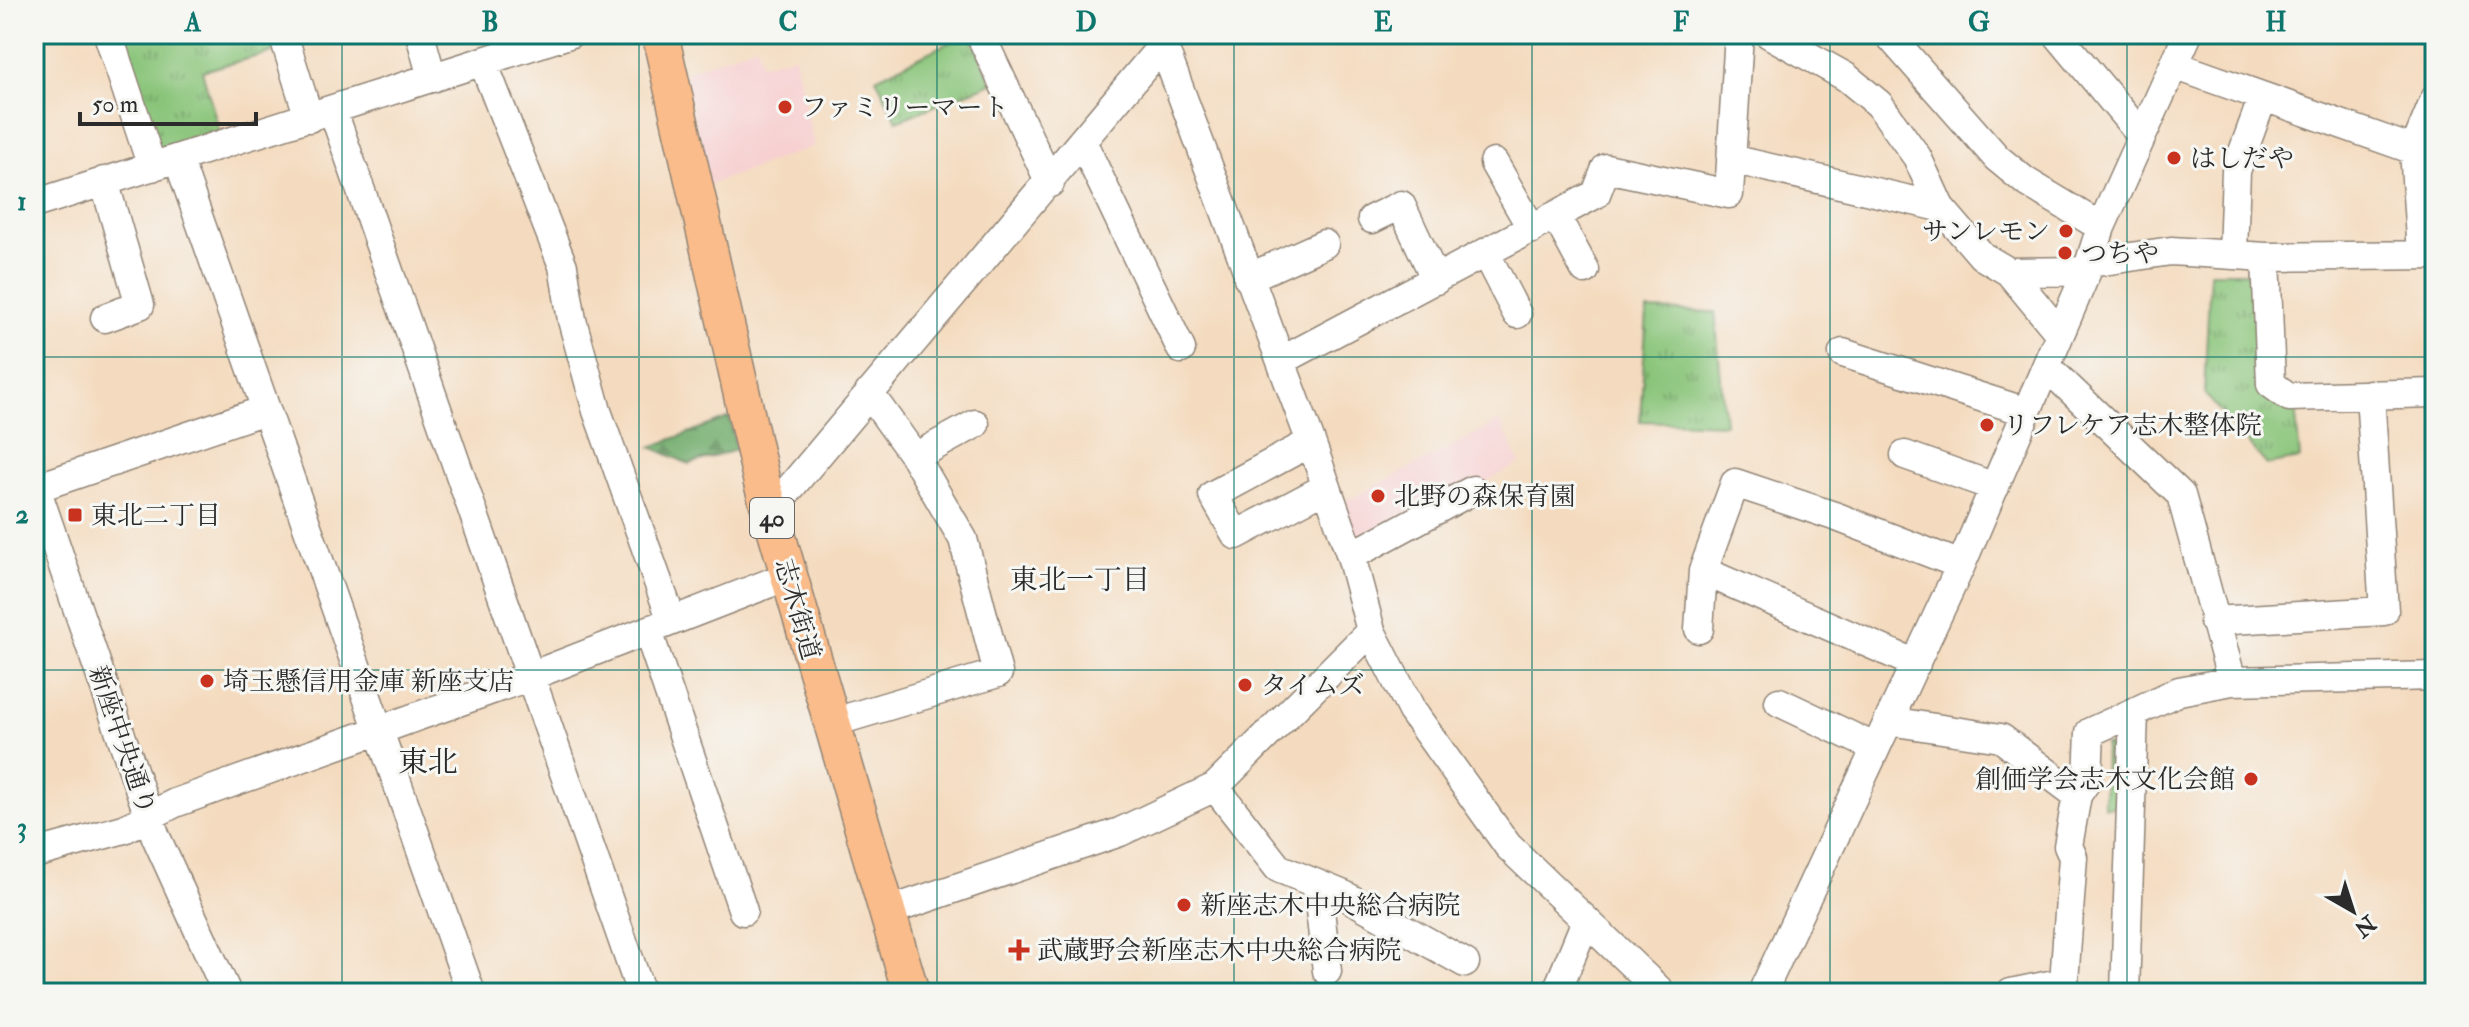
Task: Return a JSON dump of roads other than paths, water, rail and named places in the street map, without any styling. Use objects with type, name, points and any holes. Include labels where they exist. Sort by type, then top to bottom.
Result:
[{"type":"main road","name":"志木街道","points":[[660,34],[723,320],[770,512],[911,993]]},
{"type":"street","points":[[108,34],[165,163],[265,410],[471,993]]},
{"type":"street","points":[[283,34],[321,115],[528,677],[544,709],[641,993]]},
{"type":"street","points":[[420,34],[432,78]]},
{"type":"street","points":[[34,204],[569,34]]},
{"type":"street","points":[[980,34],[1050,183]]},
{"type":"street","points":[[1281,361],[1596,194],[1606,168],[1729,194],[1739,34]]},
{"type":"street","points":[[1769,34],[1846,77],[1879,104],[1917,157],[1940,207],[1982,256],[2009,272],[2060,334]]},
{"type":"street","points":[[1888,34],[1997,158],[2025,181],[2101,227]]},
{"type":"street","points":[[2057,34],[2141,135]]},
{"type":"street","points":[[770,512],[1050,183],[1165,37]]},
{"type":"street","points":[[1165,37],[1248,278],[1351,556],[1371,631],[1412,711],[1508,846],[1585,923],[1662,993]]},
{"type":"street","points":[[1762,993],[1961,565],[2181,43],[2263,97],[2414,150]]},
{"type":"street","points":[[483,62],[563,266],[572,320],[597,411],[743,911]]},
{"type":"street","points":[[2233,253],[2236,171],[2263,97]]},
{"type":"street","points":[[2009,272],[2089,267],[2171,251],[2266,257],[2428,254],[2414,150],[2435,101]]},
{"type":"street","points":[[1082,141],[1181,349]]},
{"type":"street","points":[[1731,159],[1940,207]]},
{"type":"street","points":[[1494,163],[1585,270]]},
{"type":"street","points":[[104,181],[140,305],[105,318]]},
{"type":"street","points":[[1372,219],[1401,205],[1436,280]]},
{"type":"street","points":[[1248,278],[1324,244]]},
{"type":"street","points":[[1486,254],[1517,314]]},
{"type":"street","points":[[2266,257],[2271,384],[2289,397],[2435,393]]},
{"type":"street","points":[[1843,353],[2027,412]]},
{"type":"street","points":[[2047,367],[2181,495],[2232,681]]},
{"type":"street","points":[[831,723],[998,673],[963,539],[915,457],[869,393]]},
{"type":"street","points":[[2214,621],[2384,611],[2370,394]]},
{"type":"street","points":[[35,485],[265,410]]},
{"type":"street","points":[[915,457],[975,424]]},
{"type":"street","points":[[1311,442],[1213,495],[1236,535],[1327,487]]},
{"type":"street","points":[[1905,455],[1995,487]]},
{"type":"street","points":[[1699,629],[1703,571],[1735,483],[1837,517],[1961,565]]},
{"type":"street","name":"新座中央通り","points":[[35,485],[148,814],[227,993]]},
{"type":"street","points":[[1351,556],[1473,490]]},
{"type":"street","points":[[1703,571],[1916,664]]},
{"type":"street","points":[[34,854],[124,829],[148,814],[528,677],[788,576]]},
{"type":"street","points":[[886,912],[1120,832],[1215,787],[1371,631]]},
{"type":"street","points":[[2011,993],[2064,982],[2073,857],[2068,846],[2077,795],[2088,779],[2090,732],[2179,691],[2232,681],[2435,676]]},
{"type":"street","points":[[1779,702],[1876,748]]},
{"type":"street","points":[[2125,993],[2134,712]]},
{"type":"street","points":[[1889,721],[2001,738],[2077,795]]},
{"type":"street","points":[[1215,787],[1278,868],[1344,895],[1465,963]]},
{"type":"street","points":[[1317,884],[1327,971]]},
{"type":"street","points":[[1556,993],[1585,923]]},
{"type":"place","name":"ファミリーマート","points":[[785,107]]},
{"type":"place","name":"はしだや","points":[[2174,158]]},
{"type":"place","name":"サンレモン","points":[[2066,231]]},
{"type":"place","name":"つちや","points":[[2065,253]]},
{"type":"place","name":"リフレケア志木整体院","points":[[1987,425]]},
{"type":"place","name":"北野の森保育園","points":[[1378,496]]},
{"type":"place","name":"東北二丁目","points":[[75,515]]},
{"type":"place","name":"埼玉懸信用金庫 新座支店","points":[[207,681]]},
{"type":"place","name":"タイムズ","points":[[1245,685]]},
{"type":"place","name":"創価学会志木文化会館","points":[[2251,779]]},
{"type":"place","name":"新座志木中央総合病院","points":[[1184,905]]},
{"type":"place","name":"武蔵野会新座志木中央総合病院","points":[[1019,950]]},
{"type":"district","name":"東北一丁目","points":[[1080,579]]},
{"type":"district","name":"東北","points":[[428,762]]}]
